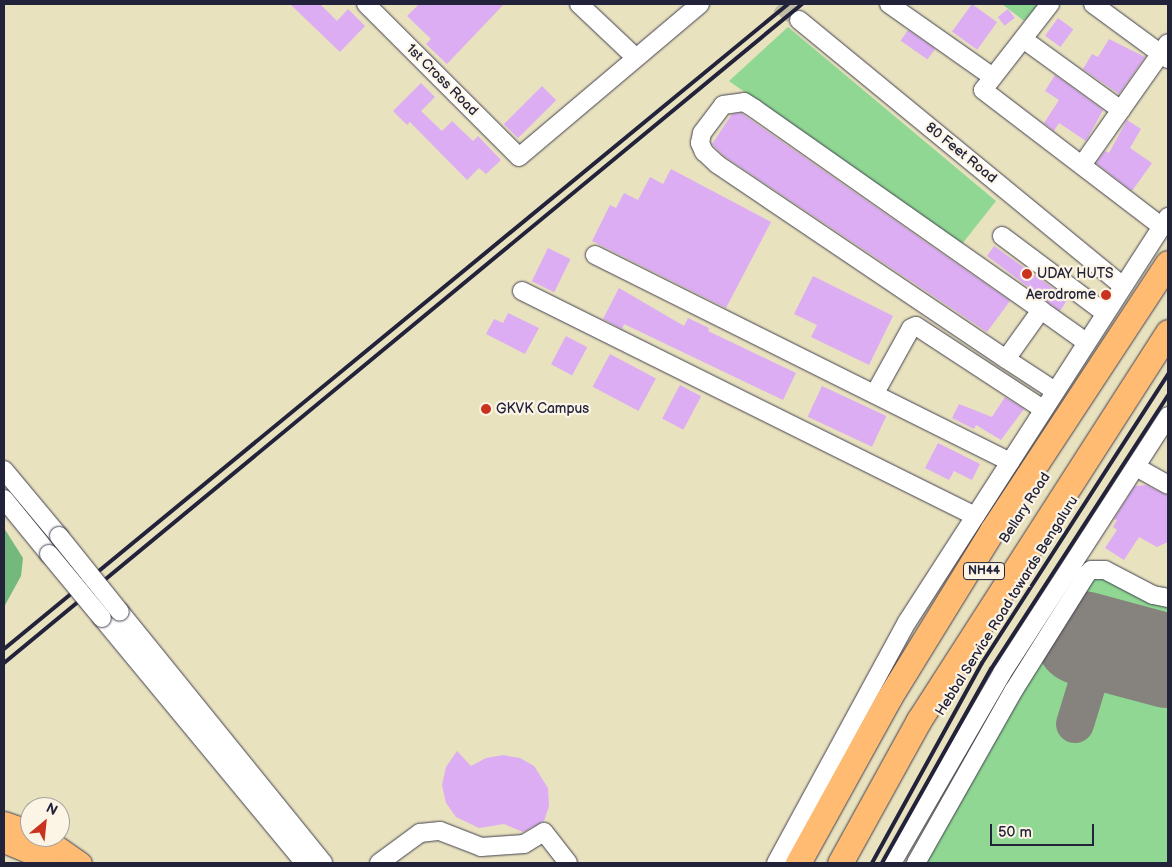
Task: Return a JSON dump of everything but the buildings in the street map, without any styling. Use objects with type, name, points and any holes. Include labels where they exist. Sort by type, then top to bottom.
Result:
[{"type":"highway","points":[[798,863],[889,698],[993,529],[1168,263]]},
{"type":"highway","name":"Bellary Road","points":[[813,863],[894,711],[1168,286]]},
{"type":"highway","name":"Bellary Road","points":[[840,863],[919,720],[1168,332]]},
{"type":"highway","name":"Hebbal Service Road towards Bengaluru","points":[[855,863],[992,623],[1168,355]]},
{"type":"main road","points":[[4,822],[20,828]]},
{"type":"main road","points":[[4,842],[54,863]]},
{"type":"main road","points":[[58,847],[81,863]]},
{"type":"street","name":"1st Cross Road","points":[[366,4],[518,157],[635,57]]},
{"type":"street","points":[[579,4],[635,57],[700,4]]},
{"type":"street","points":[[889,4],[993,77]]},
{"type":"street","points":[[776,863],[908,622],[1086,342],[1165,222],[1082,165],[983,90],[1050,4]]},
{"type":"street","points":[[1082,165],[1120,110],[1166,52],[1092,4]]},
{"type":"street","name":"80 Feet Road","points":[[799,20],[1123,286]]},
{"type":"street","points":[[1023,39],[1120,110]]},
{"type":"street","points":[[1055,391],[717,164],[704,152],[700,142],[702,133],[712,116],[723,105],[744,102],[1086,342]]},
{"type":"street","points":[[1002,236],[1105,313]]},
{"type":"street","points":[[595,255],[1010,462]]},
{"type":"street","points":[[522,291],[975,516]]},
{"type":"street","points":[[1006,359],[1041,310]]},
{"type":"street","points":[[875,393],[911,328],[916,326],[1043,409]]},
{"type":"street","points":[[892,863],[1002,673],[1168,416]]},
{"type":"street","points":[[1136,467],[1168,485]]},
{"type":"street","points":[[4,470],[323,863]]},
{"type":"street","points":[[4,500],[305,863]]},
{"type":"street","points":[[916,863],[1014,690],[1086,575],[1091,570],[1105,570],[1153,595],[1168,598]]},
{"type":"street","points":[[379,863],[420,833],[440,831],[481,847],[524,844],[544,832],[568,863]]},
{"type":"green space","points":[[1002,4],[1038,4],[1024,21]]},
{"type":"green space","points":[[788,27],[996,201],[962,244],[729,81]]},
{"type":"green space","points":[[4,528],[23,558],[21,576],[4,607]]},
{"type":"green space","points":[[1093,575],[1106,575],[1168,608],[1168,611],[1136,624],[1085,618],[1059,722],[1091,729],[1107,669],[1168,684],[1168,863],[926,863],[1002,721]]},
{"type":"taxiway","points":[[1075,724],[1097,652],[1110,646],[1121,648]]},
{"type":"runway","points":[[1082,638],[1168,661]]},
{"type":"tunnel","points":[[779,4],[799,20]]},
{"type":"railway","points":[[4,649],[788,4]]},
{"type":"railway","points":[[4,663],[802,4]]},
{"type":"railway","points":[[872,863],[982,663],[1168,374]]},
{"type":"railway","points":[[882,863],[991,669],[1168,395]]},
{"type":"place","name":"UDAY HUTS","points":[[1027,274]]},
{"type":"place","name":"Aerodrome","points":[[1106,295]]},
{"type":"place","name":"GKVK Campus","points":[[486,409]]}]
